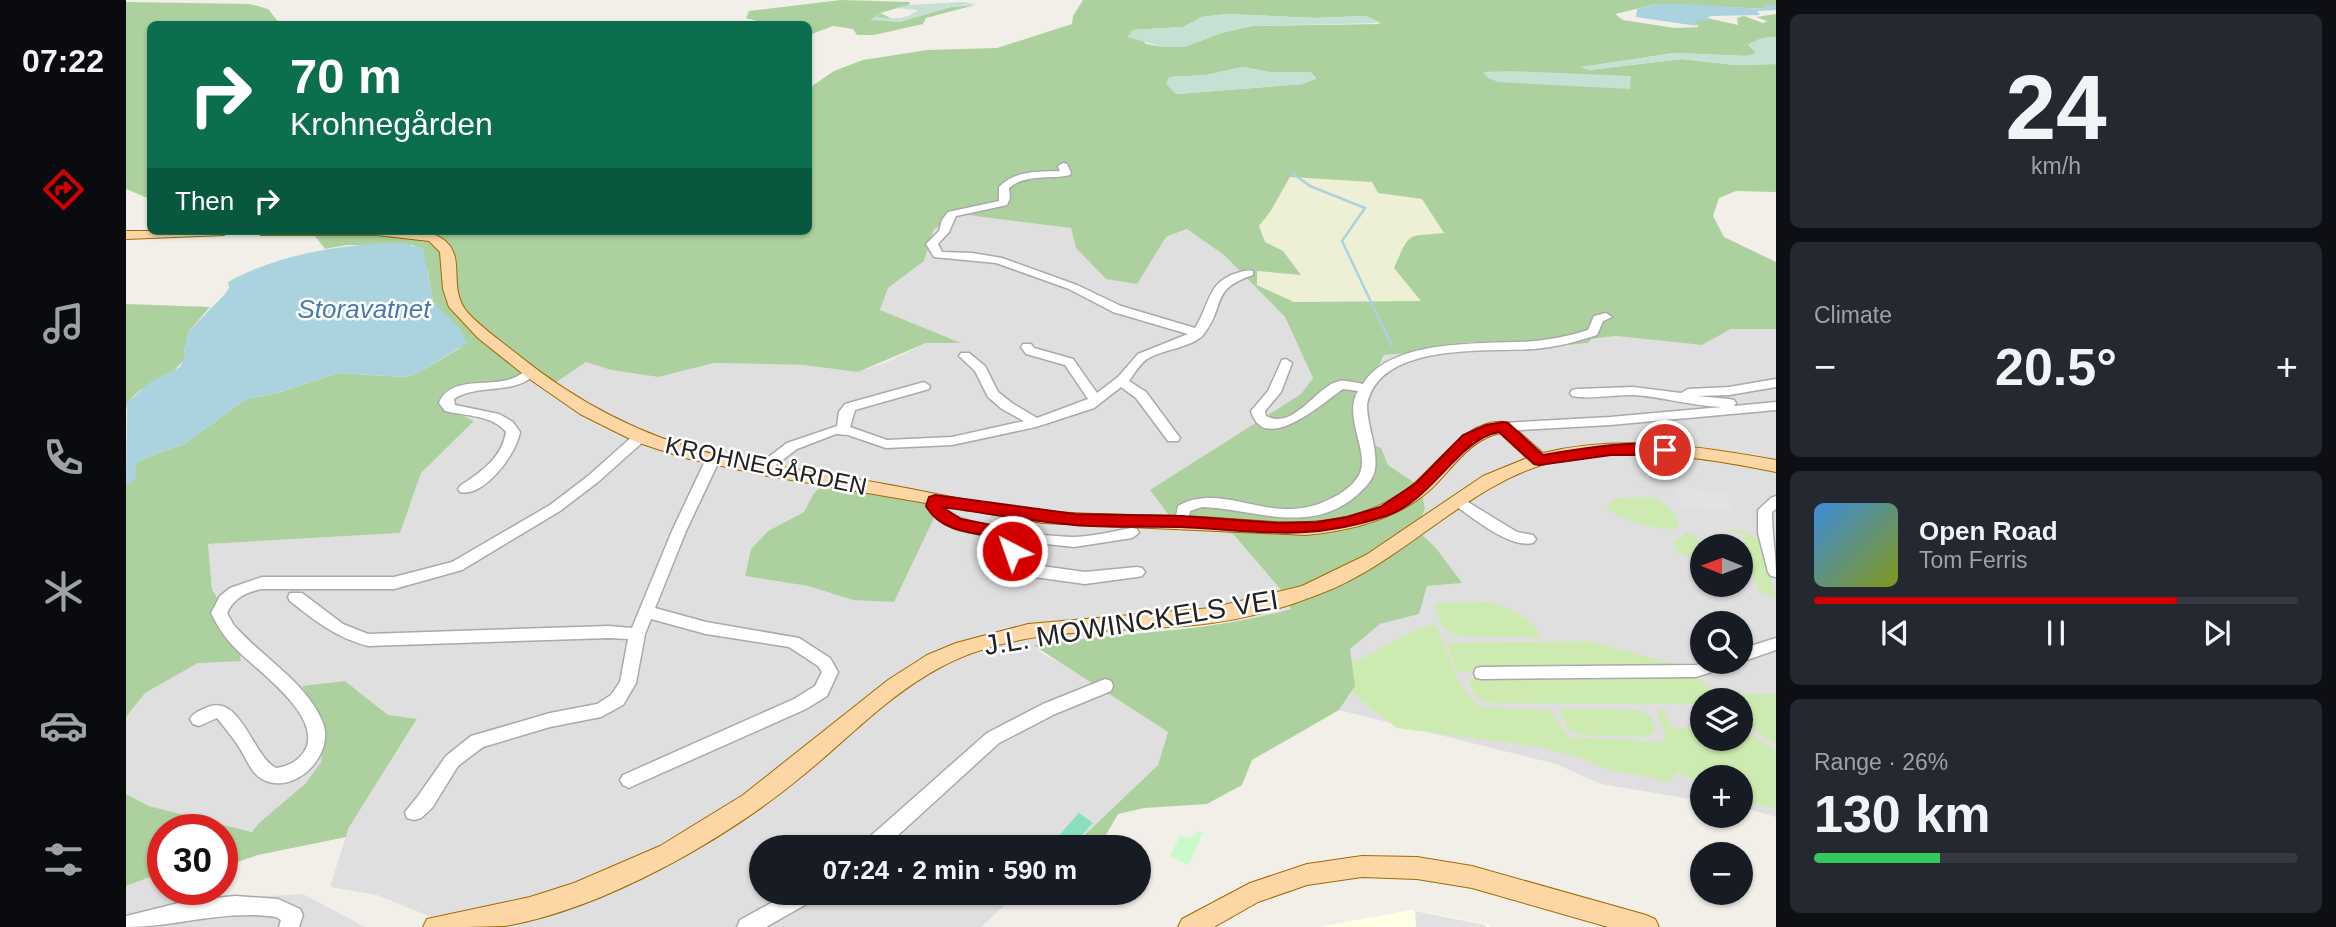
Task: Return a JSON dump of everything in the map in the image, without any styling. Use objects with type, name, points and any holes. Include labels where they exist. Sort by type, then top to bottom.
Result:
[{"type":"main road","points":[[126,235],[147,234]]},
{"type":"main road","name":"KROHNEGÅRDEN","points":[[415,235],[434,238],[443,245],[451,261],[452,298],[457,308],[484,336],[582,408],[639,438],[713,460],[935,501],[1044,517],[1290,529],[1337,525],[1386,510],[1422,487],[1468,439],[1478,433],[1508,426]]},
{"type":"main road","points":[[1508,426],[1544,459]]},
{"type":"main road","name":"J.L. MOWINCKELS VEI","points":[[436,927],[464,926],[562,897],[620,876],[689,844],[748,806],[906,677],[939,658],[976,644],[1012,636],[1204,616],[1290,598],[1344,577],[1495,477],[1544,459],[1611,450],[1646,449],[1721,456],[1776,466]]},
{"type":"main road","points":[[1191,927],[1233,902],[1289,879],[1332,868],[1383,865],[1466,876],[1646,927]]},
{"type":"street","points":[[1063,166],[1066,173],[1022,177],[1008,183],[1004,187],[1003,203],[952,214],[948,217],[944,232],[932,244],[933,249],[938,255],[998,260],[1073,287],[1117,309],[1198,333]]},
{"type":"street","points":[[763,468],[792,446],[819,434],[843,429],[880,443],[962,440],[1036,423],[1096,401],[1121,381],[1142,357],[1198,333],[1219,288],[1230,279],[1249,273]]},
{"type":"street","points":[[1182,522],[1183,509],[1192,502],[1283,514],[1321,508],[1349,495],[1366,478],[1368,470],[1361,400],[1364,388],[1381,370],[1405,357],[1443,350],[1506,349],[1572,341],[1593,332],[1598,319],[1606,317]]},
{"type":"street","points":[[1027,347],[1030,351],[1069,362],[1096,401]]},
{"type":"street","points":[[965,356],[980,369],[993,394],[1007,406],[1036,423]]},
{"type":"street","points":[[1286,363],[1275,392],[1258,411],[1260,418],[1268,423],[1285,423],[1341,385],[1364,388]]},
{"type":"street","points":[[465,489],[495,466],[508,450],[513,432],[508,423],[497,418],[450,408],[446,403],[448,397],[459,390],[514,383],[531,373]]},
{"type":"street","points":[[1121,381],[1141,395],[1173,438]]},
{"type":"street","points":[[1688,398],[1688,393],[1729,391],[1776,383]]},
{"type":"street","points":[[843,429],[846,412],[850,407],[924,386]]},
{"type":"street","points":[[1577,393],[1633,391],[1688,398],[1697,402],[1776,404]]},
{"type":"street","points":[[1508,426],[1610,421],[1776,404]]},
{"type":"street","points":[[199,719],[217,711],[223,713],[250,748],[257,764],[273,775],[287,774],[301,767],[312,754],[316,743],[316,727],[311,715],[290,690],[226,628],[219,613],[227,598],[242,588],[262,583],[394,583],[457,566],[555,508],[639,438]]},
{"type":"street","points":[[414,812],[425,802],[452,761],[477,741],[550,720],[601,710],[617,701],[628,683],[637,634],[679,531],[713,460]]},
{"type":"street","points":[[935,501],[934,506],[938,513],[956,524],[1011,534],[1074,542],[1132,533]]},
{"type":"street","points":[[1458,501],[1513,536],[1528,539]]},
{"type":"street","points":[[1776,501],[1765,510],[1763,519],[1776,572]]},
{"type":"street","points":[[1011,534],[1012,565],[1018,570],[1085,578],[1137,572]]},
{"type":"street","points":[[296,597],[337,630],[348,636],[368,640],[609,632],[637,634]]},
{"type":"street","points":[[629,780],[800,705],[821,691],[829,676],[824,662],[793,642],[706,628],[647,612]]},
{"type":"street","points":[[1753,652],[1776,644]]},
{"type":"street","points":[[1482,673],[1690,671]]},
{"type":"street","points":[[885,835],[993,738],[1049,709],[1105,686]]},
{"type":"street","points":[[747,927],[787,905]]},
{"type":"street","points":[[126,925],[195,910],[272,906],[293,915],[289,927]]},
{"type":"shaded area","points":[[963,2],[976,4],[951,7],[899,22],[870,20],[880,13],[877,17],[898,18],[918,10],[896,8],[909,5]]},
{"type":"shaded area","points":[[1226,14],[1315,18],[1366,16],[1382,23],[1252,26],[1221,33],[1184,47],[1164,47],[1127,37],[1133,30],[1183,27],[1202,17]]},
{"type":"shaded area","points":[[1776,37],[1776,64],[1735,65],[1682,59],[1589,70],[1581,67],[1674,53],[1746,56],[1756,53],[1748,44],[1762,38]]},
{"type":"shaded area","points":[[1243,67],[1269,72],[1310,72],[1316,79],[1303,84],[1176,94],[1166,84],[1169,77],[1206,75]]},
{"type":"shaded area","points":[[1483,72],[1631,76],[1630,89],[1498,82],[1488,78]]},
{"type":"shaded area","points":[[1289,177],[1372,182],[1378,193],[1422,199],[1445,233],[1415,234],[1405,244],[1422,301],[1294,302],[1257,285],[1257,271],[1301,274],[1283,251],[1265,242],[1259,225],[1270,212]]},
{"type":"shaded area","points":[[959,214],[1166,237],[1188,229],[1224,255],[1285,317],[1313,378],[1302,394],[1162,483],[1174,522],[1233,534],[1282,591],[1291,609],[1258,619],[1098,635],[1033,645],[1043,654],[1068,667],[1168,732],[1158,765],[1085,835],[749,835],[749,905],[1005,905],[981,927],[456,927],[377,895],[330,887],[348,829],[417,720],[388,715],[345,681],[303,687],[325,730],[321,762],[305,785],[259,823],[253,832],[238,828],[238,814],[181,814],[149,806],[126,794],[126,717],[145,693],[198,663],[236,630],[212,589],[208,544],[400,533],[421,473],[473,422],[449,409],[448,391],[521,379],[555,383],[586,362],[611,370],[657,377],[714,363],[803,365],[858,372],[887,362],[926,343],[958,343],[880,310],[888,288],[924,261],[934,229]],"holes":[[[804,512],[853,600],[808,586],[745,576],[751,549],[768,531]]]},
{"type":"shaded area","points":[[1731,329],[1776,329],[1776,817],[1753,810],[1753,765],[1690,765],[1690,799],[1601,784],[1556,764],[1339,710],[1355,686],[1349,649],[1380,624],[1419,614],[1426,586],[1461,583],[1436,548],[1416,529],[1425,509],[1421,487],[1388,465],[1381,449],[1369,444],[1366,390],[1384,355],[1457,349],[1466,342],[1501,342],[1523,349],[1588,343],[1591,340],[1616,336],[1702,345]]},
{"type":"shaded area","points":[[1674,488],[1724,492],[1733,511],[1684,508]]},
{"type":"shaded area","points":[[147,878],[147,905],[238,905],[238,898],[303,894],[365,927],[126,927],[126,886]]},
{"type":"shaded area","points":[[1411,910],[1487,924],[1490,927],[1319,927]]},
{"type":"shaded area","points":[[1415,911],[1486,925],[1486,927],[1416,927]]},
{"type":"green space","points":[[841,0],[910,2],[909,5],[880,13],[899,22],[951,7],[975,5],[926,18],[923,24],[874,35],[857,35],[853,29],[833,26],[812,34],[812,21],[758,21],[746,18],[749,11]]},
{"type":"green space","points":[[1083,0],[1776,0],[1776,5],[1765,5],[1767,9],[1657,4],[1615,14],[1623,20],[1675,28],[1699,27],[1693,21],[1707,18],[1738,25],[1737,18],[1744,16],[1763,23],[1767,21],[1756,17],[1776,14],[1776,37],[1762,38],[1748,45],[1757,53],[1746,56],[1674,53],[1582,67],[1589,70],[1682,59],[1735,65],[1776,64],[1776,192],[1736,191],[1719,198],[1713,216],[1724,237],[1776,262],[1776,329],[1731,329],[1702,345],[1616,336],[1592,339],[1588,343],[1517,350],[1501,342],[1466,342],[1457,349],[1384,355],[1366,390],[1369,443],[1381,448],[1388,465],[1421,487],[1425,509],[1416,529],[1436,548],[1462,583],[1427,586],[1419,614],[1380,624],[1350,649],[1355,686],[1339,710],[1252,760],[1242,785],[1207,804],[1144,808],[1118,814],[1106,835],[1085,835],[1158,765],[1168,732],[1033,645],[1195,628],[1291,609],[1282,591],[1233,534],[1174,522],[1150,490],[1301,394],[1313,378],[1285,317],[1224,255],[1187,229],[1166,237],[1137,284],[1106,279],[1076,248],[1071,228],[959,214],[934,229],[924,261],[888,288],[880,310],[961,343],[926,343],[858,372],[803,365],[714,363],[658,377],[611,370],[586,362],[555,383],[521,379],[448,391],[449,409],[474,421],[421,473],[400,533],[208,544],[212,589],[236,630],[241,661],[198,663],[145,693],[126,717],[126,486],[138,461],[184,444],[246,399],[277,393],[338,373],[406,377],[420,372],[460,348],[443,313],[433,301],[423,257],[414,245],[347,245],[325,249],[316,235],[812,235],[812,86],[834,71],[863,60],[927,50],[997,48],[1072,24],[1073,16]],"holes":[[[1226,14],[1315,18],[1366,16],[1380,24],[1252,26],[1221,33],[1184,47],[1146,44],[1133,30],[1183,27],[1202,17]],[[1243,67],[1269,72],[1310,72],[1316,78],[1303,84],[1177,94],[1170,77],[1206,75]],[[1290,177],[1372,182],[1378,193],[1422,199],[1444,233],[1412,237],[1394,268],[1421,301],[1294,302],[1257,285],[1257,271],[1301,275],[1283,251],[1265,242],[1259,226]]]},
{"type":"green space","points":[[126,2],[250,4],[268,9],[278,21],[147,21],[147,198],[126,189]]},
{"type":"green space","points":[[126,304],[210,307],[189,331],[184,352],[186,354],[181,363],[166,376],[139,392],[126,408]]},
{"type":"green space","points":[[833,477],[944,497],[894,602],[853,600],[808,586],[745,576],[751,549],[768,531],[804,512],[814,493]]},
{"type":"green space","points":[[1649,497],[1669,508],[1676,518],[1678,528],[1662,529],[1640,524],[1606,508],[1616,498]]},
{"type":"green space","points":[[1731,529],[1750,534],[1742,534],[1727,532]]},
{"type":"green space","points":[[1686,532],[1691,534],[1690,558],[1678,553],[1673,540],[1681,539]]},
{"type":"green space","points":[[1754,536],[1759,539],[1776,599],[1758,591],[1754,577]]},
{"type":"green space","points":[[1488,602],[1519,614],[1531,623],[1541,637],[1458,636],[1441,626],[1434,603]]},
{"type":"green space","points":[[1436,625],[1460,684],[1479,707],[1549,710],[1569,737],[1663,742],[1666,736],[1657,714],[1659,710],[1671,709],[1663,712],[1673,728],[1690,729],[1690,751],[1753,751],[1753,735],[1776,751],[1776,808],[1753,803],[1753,765],[1690,765],[1690,778],[1678,772],[1668,782],[1661,782],[1656,778],[1608,770],[1581,758],[1542,747],[1397,728],[1347,687],[1340,670],[1419,628]]},
{"type":"green space","points":[[1587,641],[1675,664],[1457,672],[1446,643]]},
{"type":"green space","points":[[1697,677],[1710,688],[1690,688],[1690,704],[1489,703],[1474,695],[1468,679]]},
{"type":"green space","points":[[345,681],[388,715],[417,719],[348,829],[346,837],[238,862],[238,828],[252,832],[305,784],[321,762],[325,730],[302,686]]},
{"type":"green space","points":[[1753,694],[1776,694],[1776,744],[1753,729]]},
{"type":"green space","points":[[1558,708],[1639,710],[1651,717],[1657,730],[1648,737],[1582,735],[1567,728]]},
{"type":"green space","points":[[126,794],[149,806],[181,814],[147,814],[147,878],[126,886]]},
{"type":"green space","points":[[1079,813],[1093,823],[1082,835],[1059,835]]},
{"type":"green space","points":[[1198,831],[1203,833],[1188,865],[1170,856],[1180,836],[1191,838]]},
{"type":"water","points":[[1657,4],[1765,9],[1762,5],[1776,5],[1776,10],[1757,11],[1760,15],[1711,16],[1707,18],[1709,20],[1693,21],[1697,26],[1636,17],[1637,9]]},
{"type":"water","name":"Storavatnet","points":[[400,243],[423,248],[433,301],[460,329],[467,343],[420,372],[406,377],[338,373],[277,393],[246,399],[184,444],[138,461],[136,478],[126,486],[127,403],[150,382],[180,367],[186,354],[184,352],[189,331],[225,294],[229,288],[228,282],[268,264],[311,252]]},
{"type":"waterway","points":[[1292,173],[1310,186],[1365,208],[1342,241],[1392,346]]},
{"type":"route","points":[[1012,551],[1011,534],[956,524],[938,513],[934,506],[935,501],[1044,517],[1215,523],[1279,529],[1317,528],[1368,517],[1400,502],[1422,487],[1468,439],[1491,428],[1503,427],[1539,460],[1611,450],[1665,450]]}]
